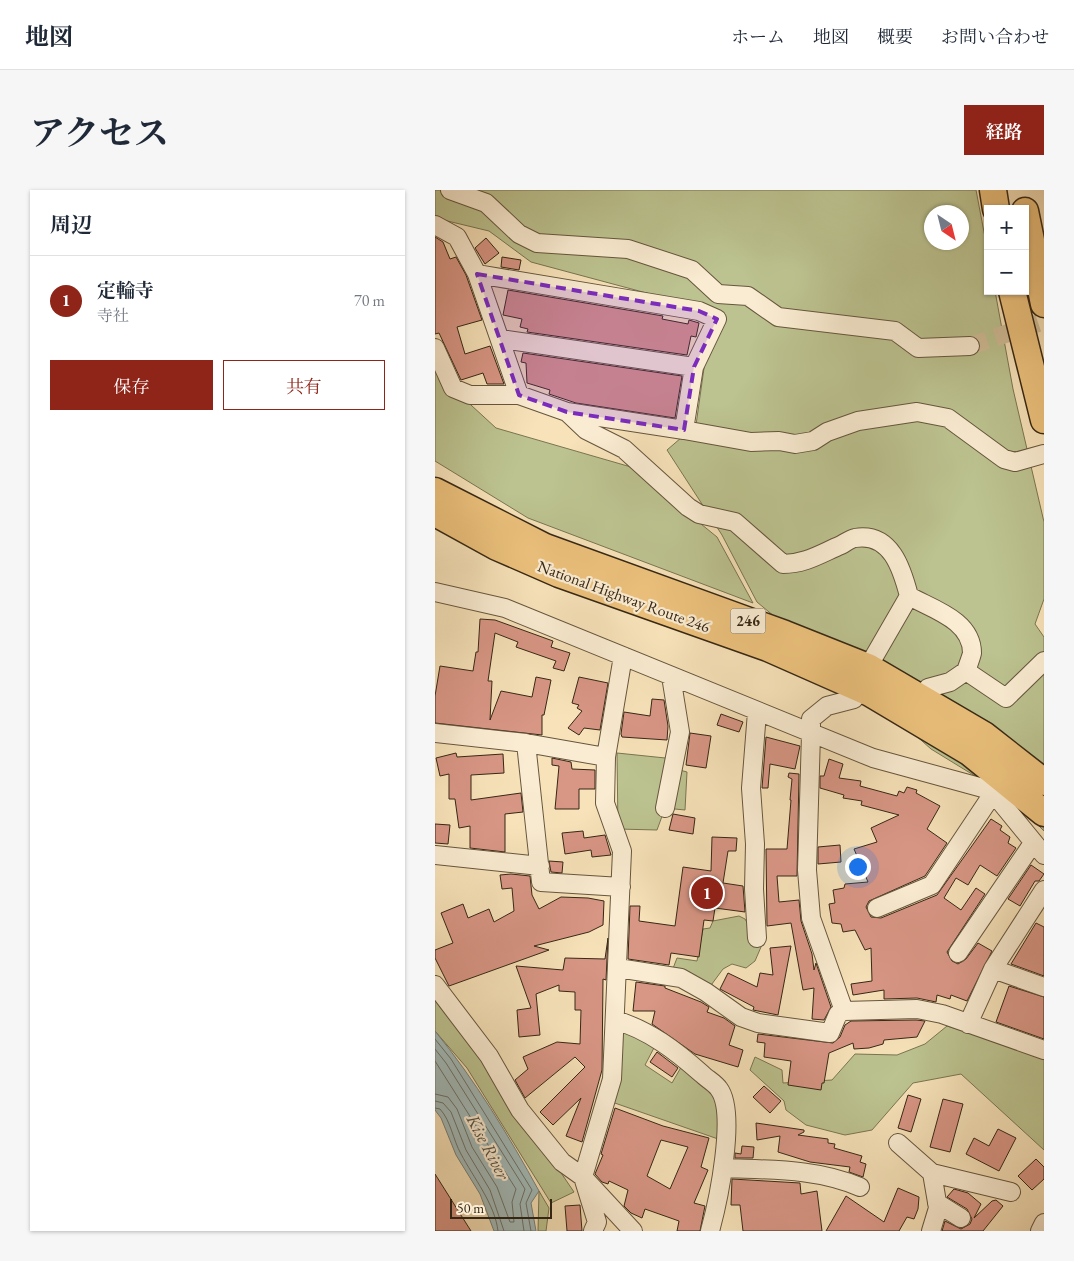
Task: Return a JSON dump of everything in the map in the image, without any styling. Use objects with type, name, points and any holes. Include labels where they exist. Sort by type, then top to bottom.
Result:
[{"type":"highway","points":[[993,190],[995,205]]},
{"type":"highway","points":[[1021,190],[1024,205]]},
{"type":"highway","points":[[1029,230],[1044,304]]},
{"type":"highway","points":[[1013,295],[1044,420]]},
{"type":"highway","points":[[435,472],[513,519],[543,546]]},
{"type":"highway","name":"National Highway Route 246","points":[[435,491],[543,546],[785,634],[868,668],[984,735],[1044,782]]},
{"type":"highway","name":"National Highway Route 246","points":[[435,513],[497,547],[559,574],[768,648],[870,694],[969,752],[1044,814]]},
{"type":"highway","points":[[435,523],[497,547]]},
{"type":"street","points":[[450,190],[486,203],[519,234],[537,243],[628,249],[692,270],[718,294],[748,296],[779,317],[895,331],[918,348],[970,346]]},
{"type":"street","points":[[435,225],[457,237],[477,274],[519,395]]},
{"type":"street","points":[[477,274],[699,311],[717,319],[694,367],[684,430]]},
{"type":"street","points":[[501,339],[694,367]]},
{"type":"street","points":[[435,348],[453,388],[471,395],[519,395],[567,412],[751,442],[795,444],[813,441],[827,432],[858,421],[917,412],[948,418],[1004,459],[1015,462],[1044,454]]},
{"type":"street","points":[[567,412],[586,430],[624,449],[688,507],[699,514],[735,522],[783,564],[799,564],[854,538],[876,540],[890,549],[901,568],[909,596],[868,668]]},
{"type":"street","points":[[435,592],[505,608],[873,758],[983,788],[1013,816],[1039,849],[958,953]]},
{"type":"street","points":[[909,596],[958,622],[970,640],[972,654],[966,671],[950,682],[928,688]]},
{"type":"street","points":[[593,1231],[597,1222],[583,1177],[612,1079],[622,851],[605,803],[605,757],[623,656]]},
{"type":"street","points":[[966,671],[1006,698],[1044,661]]},
{"type":"street","points":[[665,808],[680,732],[671,676]]},
{"type":"street","points":[[844,1011],[811,918],[807,870],[811,719],[827,706],[854,699]]},
{"type":"street","points":[[757,712],[751,788],[755,844],[754,889],[757,938]]},
{"type":"street","points":[[435,732],[526,743],[605,757]]},
{"type":"street","points":[[526,743],[541,882],[621,887]]},
{"type":"street","points":[[877,908],[932,885],[992,795]]},
{"type":"street","points":[[435,855],[540,866]]},
{"type":"street","points":[[968,1024],[993,969],[1044,890]]},
{"type":"street","points":[[618,968],[681,978],[706,992],[741,1017],[757,1023],[830,1033],[838,1014],[844,1011],[917,1009],[942,1014],[1044,1050]]},
{"type":"street","points":[[993,969],[1044,987]]},
{"type":"street","points":[[435,985],[489,1056],[520,1110],[562,1162],[583,1177],[633,1231]]},
{"type":"street","points":[[615,1020],[637,1027],[679,1054],[720,1089],[727,1113],[723,1168],[709,1231]]},
{"type":"street","points":[[898,1142],[932,1173],[1011,1192]]},
{"type":"street","points":[[723,1168],[797,1170],[838,1177],[861,1187]]},
{"type":"street","points":[[931,1231],[938,1208],[932,1173]]},
{"type":"street","points":[[937,1203],[961,1218]]},
{"type":"street","points":[[1040,1231],[1044,1223]]},
{"type":"highlighted area","points":[[477,274],[699,311],[717,319],[694,367],[684,430],[567,412],[519,395]]},
{"type":"green space","points":[[435,190],[976,190],[984,232],[984,295],[996,295],[1013,389],[1044,522],[1044,599],[1035,624],[1044,637],[1044,831],[1011,798],[931,749],[757,602],[722,535],[667,450],[696,425],[705,361],[724,318],[695,306],[531,262],[489,231],[435,218]]},
{"type":"green space","points":[[435,361],[447,383],[496,428],[631,467],[717,537],[753,603],[528,518],[435,461]]},
{"type":"green space","points":[[617,753],[675,759],[676,769],[687,772],[685,810],[665,808],[657,830],[618,829]]},
{"type":"green space","points":[[739,916],[745,919],[761,947],[755,961],[746,968],[732,964],[723,969],[706,992],[672,971],[677,958],[697,961],[703,929],[710,928],[713,921]]},
{"type":"green space","points":[[435,1001],[438,1001],[492,1071],[574,1192],[551,1203],[467,1068],[435,1031]]},
{"type":"green space","points":[[618,1024],[656,1044],[645,1065],[672,1083],[684,1062],[717,1090],[721,1140],[609,1101]]},
{"type":"green space","points":[[947,1026],[1044,1055],[1044,1150],[961,1074],[913,1083],[872,1130],[845,1135],[806,1125],[786,1110],[784,1101],[750,1070],[755,1057],[782,1070],[783,1083],[832,1080],[855,1054],[897,1055],[925,1044]]},
{"type":"green space","points":[[539,1191],[549,1208],[546,1231],[538,1231]]},
{"type":"water","name":"Kise River","points":[[435,1031],[491,1109],[539,1191],[531,1203],[536,1231],[494,1231],[480,1194],[456,1155],[441,1118],[435,1110]]},
{"type":"building","points":[[435,237],[443,242],[450,259],[456,257],[466,275],[482,320],[457,327],[465,354],[490,346],[504,384],[487,384],[483,373],[461,380],[439,333],[435,334]]},
{"type":"building","points":[[486,238],[499,253],[485,264],[475,248]]},
{"type":"building","points":[[502,257],[521,260],[519,270],[501,267]]},
{"type":"building","points":[[508,290],[663,316],[662,319],[688,324],[689,320],[699,323],[696,337],[691,336],[687,355],[527,332],[528,329],[520,327],[522,319],[503,315]]},
{"type":"building","points":[[523,353],[682,376],[675,418],[576,403],[549,394],[550,390],[527,383],[526,363],[521,362]]},
{"type":"building","points":[[480,619],[495,620],[553,641],[551,647],[570,653],[564,671],[553,668],[556,661],[516,647],[518,642],[495,633],[488,681],[492,681],[490,720],[501,691],[532,697],[536,677],[551,680],[544,715],[542,715],[542,735],[435,723],[435,696],[440,666],[473,671],[476,652],[478,652]]},
{"type":"building","points":[[579,677],[608,683],[600,730],[584,728],[579,735],[568,728],[582,711],[577,708],[579,705],[572,703]]},
{"type":"building","points":[[652,699],[664,700],[668,726],[667,740],[622,737],[624,712],[650,716]]},
{"type":"building","points":[[721,714],[743,722],[739,732],[717,725]]},
{"type":"building","points":[[690,733],[711,736],[706,768],[686,765]]},
{"type":"building","points":[[766,737],[800,746],[795,769],[770,764],[768,788],[762,788]]},
{"type":"building","points":[[456,753],[457,757],[503,754],[504,773],[471,775],[471,800],[521,793],[523,812],[505,814],[505,852],[470,848],[470,826],[459,828],[455,799],[449,799],[449,774],[440,776],[436,758]]},
{"type":"building","points":[[552,758],[571,762],[572,769],[595,770],[595,789],[579,789],[579,809],[555,809],[559,766],[552,765]]},
{"type":"building","points":[[829,759],[843,764],[839,778],[861,781],[860,786],[897,796],[899,791],[904,793],[907,787],[917,790],[916,793],[940,806],[927,829],[947,843],[925,876],[869,901],[866,907],[871,917],[881,918],[937,895],[991,819],[1002,826],[1000,830],[1010,837],[1008,843],[1016,848],[997,876],[980,865],[968,885],[956,878],[944,898],[961,910],[976,888],[985,894],[947,952],[952,961],[958,964],[966,959],[978,943],[992,951],[967,1001],[951,995],[950,999],[937,995],[936,1002],[917,998],[884,999],[884,990],[853,995],[851,984],[872,981],[871,948],[865,950],[855,930],[843,932],[841,924],[832,923],[829,904],[835,903],[833,890],[844,888],[845,884],[868,882],[854,849],[877,842],[871,828],[899,815],[861,805],[862,801],[843,798],[844,795],[820,788],[820,776],[824,776]]},
{"type":"building","points":[[789,773],[799,774],[797,876],[777,876],[779,902],[799,900],[801,921],[812,954],[814,970],[816,963],[831,1007],[824,1020],[812,1019],[814,988],[803,990],[791,923],[767,926],[766,849],[787,849],[792,779],[788,777]]},
{"type":"building","points":[[673,814],[695,818],[693,834],[669,830]]},
{"type":"building","points":[[435,824],[450,825],[448,844],[435,843]]},
{"type":"building","points":[[583,831],[584,838],[605,835],[611,855],[592,857],[591,850],[565,854],[562,833]]},
{"type":"building","points":[[712,837],[737,838],[736,851],[728,851],[723,883],[743,886],[745,912],[715,908],[713,921],[704,920],[699,957],[671,953],[669,965],[628,959],[630,906],[640,906],[639,921],[675,926],[683,867],[711,871]]},
{"type":"building","points":[[840,845],[841,862],[818,864],[818,847]]},
{"type":"building","points":[[549,861],[563,862],[562,873],[551,872]]},
{"type":"building","points":[[1031,865],[1044,874],[1039,881],[1035,881],[1020,906],[1008,899]]},
{"type":"building","points":[[500,875],[530,876],[532,895],[539,909],[561,897],[588,898],[604,901],[603,925],[589,932],[534,946],[549,950],[449,986],[435,958],[435,950],[453,943],[441,913],[463,904],[468,918],[489,909],[494,922],[514,911],[512,888],[502,889]]},
{"type":"building","points":[[1036,923],[1044,927],[1044,976],[1011,964]]},
{"type":"building","points":[[608,938],[606,980],[603,979],[602,1070],[582,1142],[566,1136],[581,1098],[553,1125],[540,1112],[585,1067],[575,1057],[525,1098],[515,1080],[528,1069],[523,1057],[557,1042],[580,1044],[581,1010],[575,1010],[575,992],[559,991],[559,985],[536,994],[540,1035],[519,1037],[517,1010],[531,1008],[516,966],[563,970],[565,958],[605,959]]},
{"type":"building","points":[[791,946],[778,1015],[753,1010],[754,1007],[720,989],[728,973],[757,987],[760,973],[773,975],[770,948]]},
{"type":"building","points":[[636,982],[665,986],[665,988],[701,1002],[709,1007],[707,1012],[724,1018],[735,1026],[729,1045],[743,1050],[738,1067],[695,1054],[652,1024],[655,1011],[633,1011]]},
{"type":"building","points":[[1009,986],[1044,997],[1044,1039],[996,1022]]},
{"type":"building","points":[[851,1021],[925,1021],[917,1037],[884,1040],[883,1044],[869,1048],[854,1049],[853,1043],[829,1053],[821,1090],[788,1085],[791,1061],[764,1057],[765,1043],[757,1042],[758,1034],[833,1043],[840,1037],[845,1025]]},
{"type":"building","points":[[657,1052],[678,1068],[672,1077],[650,1062]]},
{"type":"building","points":[[764,1086],[781,1101],[770,1113],[753,1097]]},
{"type":"building","points":[[908,1095],[921,1099],[911,1132],[898,1128]]},
{"type":"building","points":[[943,1099],[963,1104],[950,1152],[930,1147]]},
{"type":"building","points":[[615,1108],[663,1126],[709,1138],[701,1167],[708,1170],[694,1203],[705,1206],[700,1231],[677,1231],[679,1221],[645,1209],[642,1218],[631,1213],[624,1206],[628,1190],[609,1181],[608,1184],[602,1182],[595,1174],[603,1155],[601,1154]],"holes":[[[661,1140],[688,1147],[670,1189],[647,1176]]]},
{"type":"building","points":[[756,1123],[804,1130],[804,1132],[798,1135],[828,1139],[828,1143],[835,1144],[834,1148],[862,1156],[860,1162],[866,1164],[863,1177],[849,1172],[850,1167],[810,1162],[778,1152],[780,1136],[757,1140]]},
{"type":"building","points":[[998,1129],[1016,1138],[999,1171],[966,1154],[974,1138],[989,1146]]},
{"type":"building","points":[[742,1146],[754,1147],[753,1158],[735,1158],[735,1153],[741,1154]]},
{"type":"building","points":[[1036,1159],[1044,1167],[1044,1179],[1032,1190],[1018,1176]]},
{"type":"building","points":[[435,1174],[471,1231],[435,1231]]},
{"type":"building","points":[[732,1179],[800,1183],[801,1194],[817,1191],[822,1231],[743,1231],[740,1205],[731,1205]]},
{"type":"building","points":[[898,1188],[919,1197],[918,1209],[914,1219],[907,1217],[899,1231],[826,1231],[846,1196],[884,1222]]},
{"type":"building","points":[[954,1189],[968,1193],[981,1204],[974,1218],[992,1201],[996,1200],[1003,1206],[983,1231],[942,1231],[945,1221],[961,1229],[970,1224],[972,1219],[967,1209],[947,1197]]},
{"type":"building","points":[[580,1205],[582,1231],[567,1231],[565,1206]]},
{"type":"tunnel","points":[[970,346],[1044,321]]},
{"type":"place","name":"定輪寺","points":[[707,893]]}]
